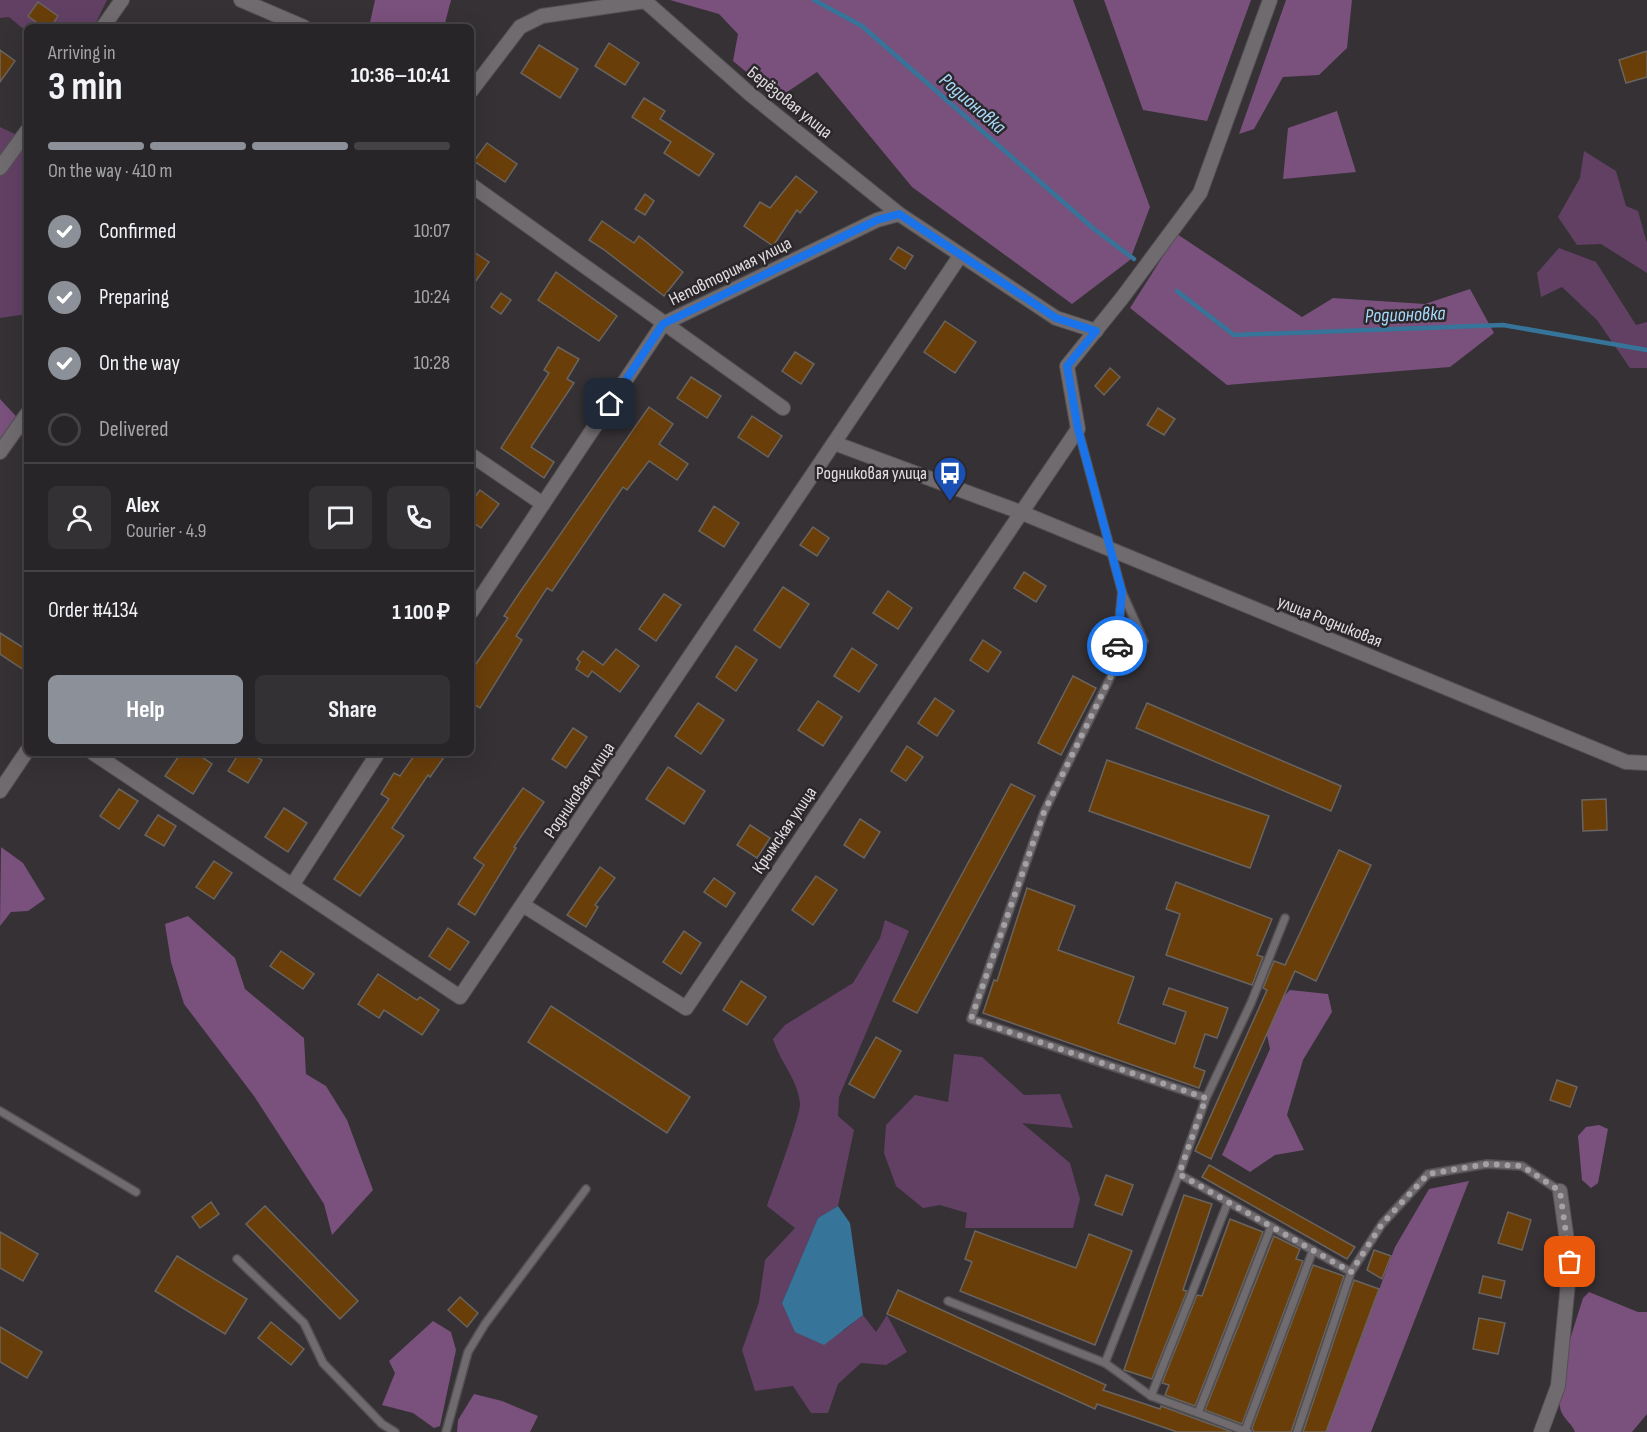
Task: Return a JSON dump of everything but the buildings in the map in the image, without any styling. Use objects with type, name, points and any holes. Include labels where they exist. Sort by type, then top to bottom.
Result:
[{"type":"street","points":[[105,24],[122,0]]},
{"type":"street","points":[[241,0],[295,24]]},
{"type":"street","points":[[1020,512],[1078,429],[1067,366],[1200,193],[1270,0]]},
{"type":"street","name":"Берёзовая улица","points":[[474,87],[520,27],[542,16],[645,2],[750,94],[899,214],[1056,318],[1096,331]]},
{"type":"street","points":[[0,168],[24,135]]},
{"type":"street","points":[[474,187],[783,408]]},
{"type":"street","name":"Неповторимая улица","points":[[474,608],[663,324],[877,220],[899,214]]},
{"type":"street","name":"Родниковая улица","points":[[293,884],[460,997],[960,256]]},
{"type":"street","points":[[0,452],[24,418]]},
{"type":"street","name":"улица Родниковая","points":[[834,443],[1020,512],[1626,762],[1647,762]]},
{"type":"street","points":[[474,457],[543,504]]},
{"type":"street","name":"Крымская улица","points":[[523,905],[686,1008],[1020,512]]},
{"type":"street","points":[[0,791],[24,755]]},
{"type":"street","points":[[98,756],[293,884],[376,756]]},
{"type":"street","points":[[1541,1432],[1558,1386],[1570,1262],[1560,1191]]},
{"type":"lane","points":[[1078,429],[1122,592],[1144,641]]},
{"type":"lane","points":[[1122,592],[1114,670],[1044,812],[971,1019],[1206,1098]]},
{"type":"lane","points":[[1105,1363],[1179,1174],[1206,1098],[1251,1003],[1285,918]]},
{"type":"lane","points":[[0,1111],[136,1192]]},
{"type":"lane","points":[[1297,1432],[1351,1272],[1382,1224],[1428,1174],[1487,1164],[1522,1166],[1560,1191]]},
{"type":"lane","points":[[1179,1174],[1351,1272]]},
{"type":"lane","points":[[446,1432],[468,1352],[485,1324],[586,1189]]},
{"type":"lane","points":[[1151,1396],[1228,1202]]},
{"type":"lane","points":[[1197,1413],[1271,1227]]},
{"type":"lane","points":[[948,1301],[1105,1363],[1151,1396],[1246,1431],[1313,1251]]},
{"type":"lane","points":[[237,1259],[304,1323],[323,1363],[382,1424],[394,1432]]},
{"type":"shaded area","points":[[0,0],[107,0],[95,24],[24,24],[24,30],[9,17],[0,18]]},
{"type":"shaded area","points":[[375,0],[451,0],[445,24],[370,24]]},
{"type":"shaded area","points":[[670,0],[1073,0],[1150,207],[1130,260],[1072,304],[912,187],[817,72],[778,98],[733,61],[738,34],[719,14]]},
{"type":"shaded area","points":[[1104,0],[1251,0],[1207,121],[1143,110]]},
{"type":"shaded area","points":[[1286,0],[1352,0],[1347,48],[1319,75],[1283,77],[1254,129],[1239,134]]},
{"type":"shaded area","points":[[1337,111],[1356,172],[1283,179],[1288,128]]},
{"type":"shaded area","points":[[24,125],[24,314],[0,318],[0,127],[17,135]]},
{"type":"shaded area","points":[[1584,151],[1616,171],[1626,206],[1638,211],[1647,243],[1647,273],[1601,244],[1577,245],[1558,217],[1580,178]]},
{"type":"shaded area","points":[[1177,234],[1302,317],[1333,298],[1425,304],[1470,289],[1494,333],[1450,367],[1227,385],[1130,308]]},
{"type":"shaded area","points":[[1559,248],[1596,262],[1636,325],[1647,322],[1647,368],[1630,368],[1597,320],[1562,287],[1541,297],[1537,273]]},
{"type":"shaded area","points":[[0,399],[24,425],[24,437],[15,431],[0,452]]},
{"type":"shaded area","points":[[1,847],[23,863],[45,899],[28,911],[11,912],[0,926]]},
{"type":"shaded area","points":[[188,916],[235,958],[245,989],[304,1038],[306,1074],[326,1086],[347,1120],[373,1190],[332,1235],[324,1204],[254,1096],[184,1004],[171,962],[165,924]]},
{"type":"shaded area","points":[[885,920],[909,931],[839,1097],[838,1116],[854,1130],[838,1206],[818,1218],[782,1303],[843,1331],[863,1315],[876,1332],[887,1315],[907,1352],[886,1365],[861,1363],[838,1384],[828,1413],[811,1413],[793,1386],[755,1391],[742,1350],[759,1302],[765,1260],[795,1228],[767,1206],[792,1136],[800,1103],[796,1086],[773,1039],[785,1025],[853,983],[880,938]]},
{"type":"shaded area","points":[[1290,990],[1328,994],[1332,1012],[1303,1060],[1287,1115],[1304,1150],[1275,1155],[1250,1172],[1222,1155],[1270,1049],[1263,1017]]},
{"type":"shaded area","points":[[954,1054],[982,1057],[1024,1095],[1060,1094],[1073,1128],[1022,1123],[1070,1163],[1080,1199],[1073,1228],[965,1228],[967,1213],[940,1205],[923,1208],[896,1186],[884,1153],[886,1125],[915,1095],[948,1102]]},
{"type":"shaded area","points":[[1599,1125],[1608,1129],[1598,1183],[1591,1188],[1582,1180],[1578,1136],[1586,1127]]},
{"type":"shaded area","points":[[1469,1181],[1371,1432],[1326,1432],[1395,1247],[1429,1189]]},
{"type":"shaded area","points":[[1589,1292],[1638,1312],[1647,1312],[1647,1414],[1632,1432],[1575,1432],[1562,1413],[1559,1402],[1562,1372],[1583,1298]]},
{"type":"shaded area","points":[[433,1321],[451,1332],[456,1350],[440,1426],[434,1428],[413,1413],[382,1405],[395,1373],[389,1361]]},
{"type":"shaded area","points":[[474,1394],[502,1401],[538,1416],[530,1432],[457,1432],[458,1420]]},
{"type":"water","points":[[838,1206],[850,1223],[863,1315],[824,1345],[795,1332],[782,1303],[818,1218]]},
{"type":"waterway","name":"Родионовка","points":[[814,0],[862,26],[1094,229],[1134,259]]},
{"type":"waterway","name":"Родионовка","points":[[1177,291],[1234,335],[1503,325],[1647,350]]},
{"type":"way so far","points":[[1117,646],[1114,670],[1044,812],[971,1019],[1206,1098],[1179,1174],[1351,1272],[1382,1224],[1428,1174],[1487,1164],[1522,1166],[1560,1191],[1570,1262]]},
{"type":"place","name":"Родниковая улица","points":[[950,502]]},
{"type":"route","points":[[610,404],[663,324],[877,220],[899,214],[1056,318],[1096,331],[1067,366],[1078,429],[1122,592],[1117,646]]}]
